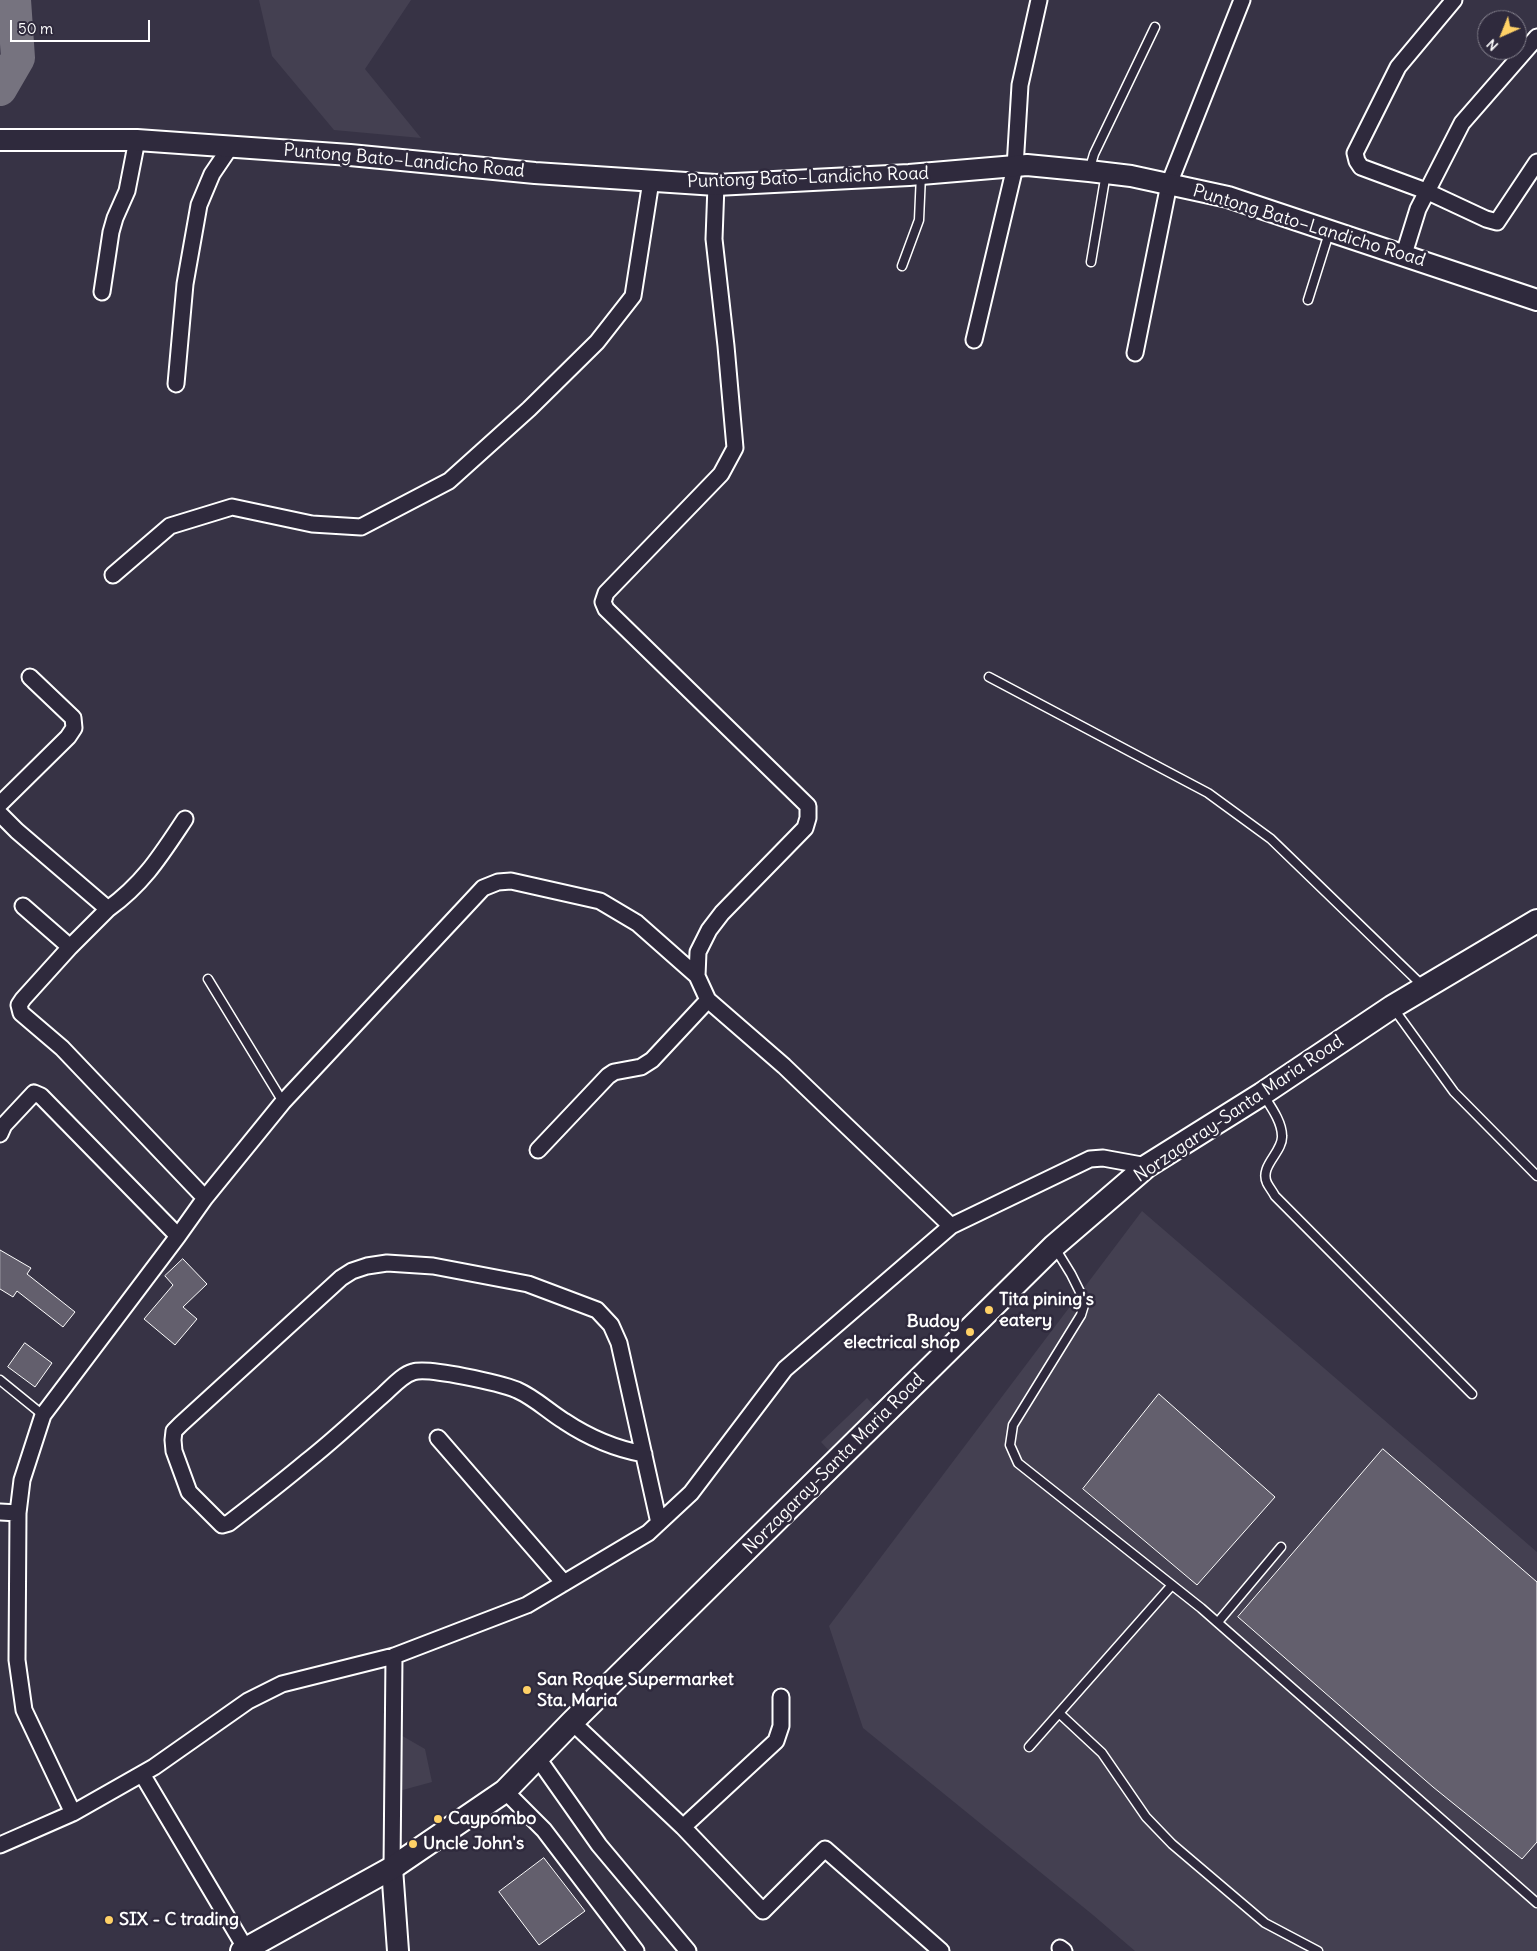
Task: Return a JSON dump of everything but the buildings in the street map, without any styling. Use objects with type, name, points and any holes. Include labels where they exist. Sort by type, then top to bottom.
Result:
[{"type":"main road","name":"Puntong Bato–Landicho Road","points":[[0,140],[137,140],[231,146],[535,173],[716,185],[920,174],[1026,165],[1098,172],[1169,184],[1228,197],[1404,254],[1537,300]]},
{"type":"main road","name":"Norzagaray-Santa Maria Road","points":[[244,1950],[392,1868],[505,1791],[572,1722],[1054,1246],[1147,1166],[1262,1094],[1392,1007],[1537,921]]},
{"type":"main road","points":[[392,1868],[398,1951]]},
{"type":"street","points":[[974,340],[1015,167],[1020,85],[1039,0]]},
{"type":"street","points":[[1135,353],[1169,184],[1242,0]]},
{"type":"street","points":[[1454,0],[1398,67],[1355,153],[1356,161],[1361,167],[1426,191],[1486,219],[1497,222],[1537,162]]},
{"type":"street","points":[[1404,254],[1418,209],[1426,191],[1462,124],[1537,37]]},
{"type":"street","points":[[102,292],[111,232],[127,191],[137,140]]},
{"type":"street","points":[[176,384],[185,284],[200,204],[212,174],[231,146]]},
{"type":"street","points":[[113,576],[170,526],[232,507],[312,524],[361,527],[448,482],[529,409],[597,342],[633,296],[651,181]]},
{"type":"street","points":[[697,976],[698,952],[709,930],[722,913],[805,828],[808,818],[808,806],[606,609],[604,602],[606,593],[721,474],[735,448],[714,239],[716,185]]},
{"type":"street","points":[[0,804],[68,737],[74,728],[73,718],[30,677]]},
{"type":"street","points":[[0,814],[17,831],[108,909]]},
{"type":"street","points":[[184,819],[153,867],[139,884],[108,909],[70,947],[23,999],[19,1006],[21,1012],[62,1048],[205,1198]]},
{"type":"street","points":[[73,1813],[24,1710],[17,1660],[18,1514],[22,1480],[43,1415],[205,1198],[282,1102],[483,888],[498,882],[511,880],[600,900],[637,923],[697,976],[708,1000],[784,1066],[951,1226]]},
{"type":"street","points":[[23,906],[70,947]]},
{"type":"street","points":[[538,1150],[608,1076],[614,1072],[641,1067],[652,1060],[708,1000]]},
{"type":"street","points":[[0,1134],[4,1125],[34,1093],[41,1096],[178,1236]]},
{"type":"street","points":[[0,1845],[73,1813],[142,1774],[248,1701],[282,1684],[394,1656],[527,1605],[648,1533],[691,1493],[785,1369],[951,1226],[1090,1159],[1103,1158],[1147,1166]]},
{"type":"street","points":[[644,1454],[622,1450],[608,1444],[564,1421],[531,1397],[516,1389],[481,1379],[428,1371],[414,1371],[392,1387],[307,1462],[229,1523],[222,1525],[189,1492],[174,1451],[173,1440],[174,1431],[181,1424],[341,1278],[352,1271],[388,1263],[433,1266],[528,1284],[597,1310],[611,1325],[619,1343],[644,1454],[659,1523]]},
{"type":"street","points":[[438,1438],[564,1583]]},
{"type":"street","points":[[0,1512],[18,1514]]},
{"type":"street","points":[[392,1868],[394,1656]]},
{"type":"street","points":[[683,1827],[776,1741],[781,1726],[781,1697]]},
{"type":"street","points":[[572,1722],[683,1827],[763,1911],[825,1849],[941,1951]]},
{"type":"street","points":[[538,1757],[599,1845],[682,1948]]},
{"type":"street","points":[[142,1774],[244,1950]]},
{"type":"street","points":[[505,1791],[544,1830],[636,1951]]},
{"type":"lane","points":[[1091,262],[1098,172],[1094,154],[1155,27]]},
{"type":"lane","points":[[902,266],[919,220],[920,174]]},
{"type":"lane","points":[[1308,300],[1330,230]]},
{"type":"lane","points":[[989,677],[1216,799],[1271,839],[1425,988]]},
{"type":"lane","points":[[208,979],[282,1102]]},
{"type":"lane","points":[[1392,1007],[1454,1092],[1537,1176]]},
{"type":"lane","points":[[1262,1094],[1273,1111],[1282,1134],[1281,1145],[1266,1172],[1266,1181],[1275,1196],[1472,1394]]},
{"type":"lane","points":[[1054,1246],[1085,1302],[1081,1315],[1013,1425],[1010,1444],[1018,1463],[1218,1622],[1537,1903]]},
{"type":"lane","points":[[0,1380],[43,1415]]},
{"type":"lane","points":[[1218,1622],[1281,1547]]},
{"type":"lane","points":[[1030,1747],[1172,1584]]},
{"type":"lane","points":[[1060,1713],[1102,1753],[1146,1817],[1165,1837],[1266,1923],[1318,1951]]},
{"type":"shaded area","points":[[259,0],[411,0],[365,69],[421,138],[334,130],[272,56]]},
{"type":"shaded area","points":[[1142,1211],[1537,1552],[1537,1951],[1135,1951],[863,1728],[829,1626]]},
{"type":"shaded area","points":[[867,1398],[879,1411],[834,1456],[821,1442]]},
{"type":"shaded area","points":[[392,1730],[425,1749],[432,1782],[399,1791]]},
{"type":"waterway","points":[[0,89],[18,58],[14,0]]},
{"type":"place","name":"Tita pining's eatery","points":[[989,1310]]},
{"type":"place","name":"Budoy electrical shop","points":[[970,1332]]},
{"type":"place","name":"San Roque Supermarket Sta. Maria","points":[[527,1690]]},
{"type":"place","name":"Caypombo","points":[[438,1819]]},
{"type":"place","name":"Uncle John's","points":[[413,1844]]},
{"type":"place","name":"SIX - C trading","points":[[109,1920]]}]
